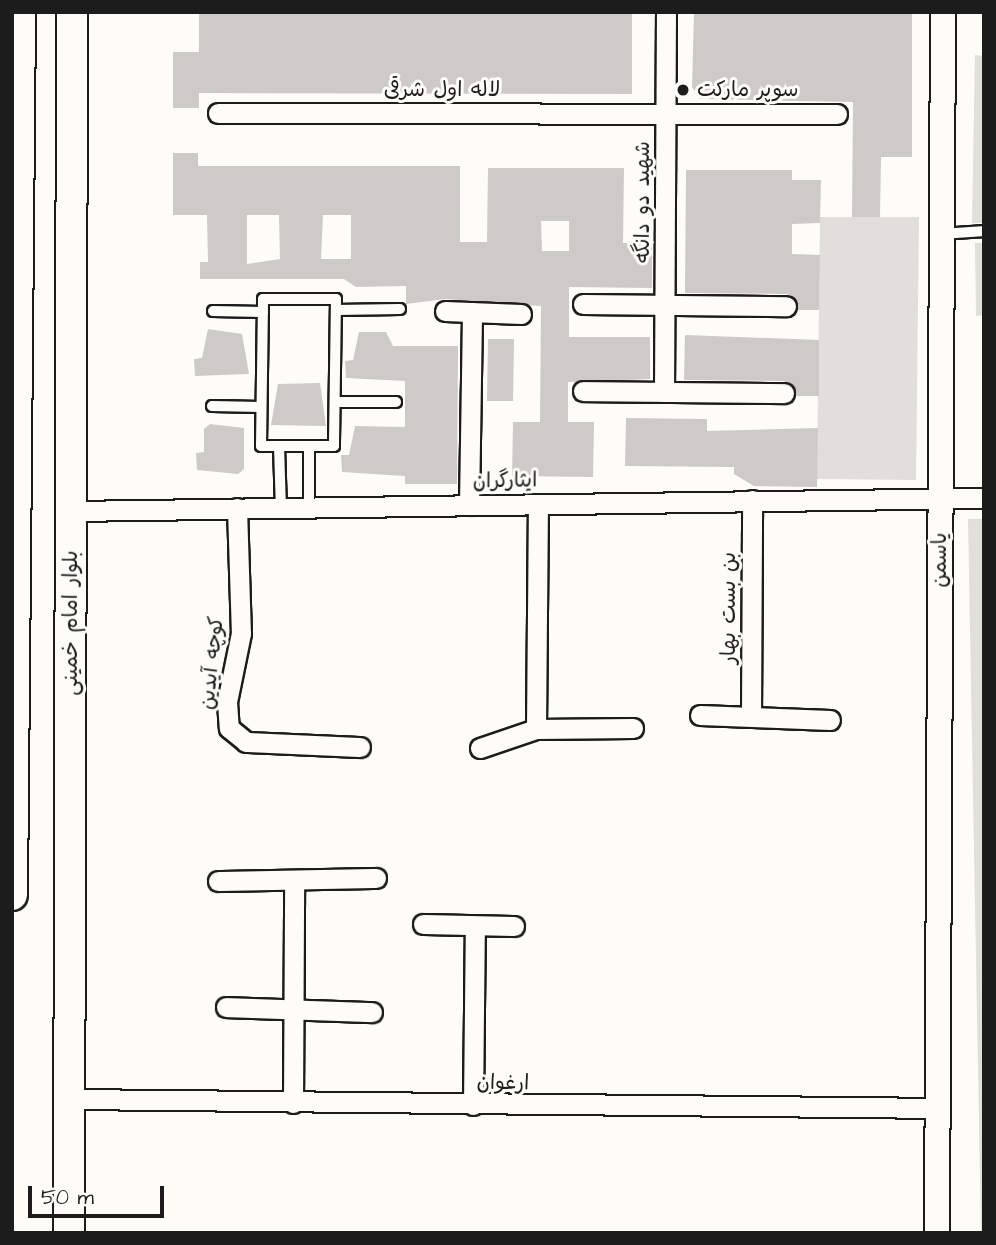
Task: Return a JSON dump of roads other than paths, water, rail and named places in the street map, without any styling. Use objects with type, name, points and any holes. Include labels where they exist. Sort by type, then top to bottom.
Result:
[{"type":"main road","points":[[12,895],[20,12]]},
{"type":"main road","name":"بلوار امام خمینی","points":[[69,1233],[72,12]]},
{"type":"street","name":"شهید دو دانگه","points":[[664,392],[666,12]]},
{"type":"street","name":"یاسمن","points":[[936,1233],[943,12]]},
{"type":"street","name":"لاله اول شرقی","points":[[218,113],[836,114]]},
{"type":"street","points":[[583,304],[786,306]]},
{"type":"street","points":[[445,312],[521,314]]},
{"type":"street","points":[[469,505],[472,312]]},
{"type":"street","points":[[583,391],[783,393]]},
{"type":"street","name":"ایثارگران","points":[[71,511],[984,498]]},
{"type":"street","name":"بن بست بهار","points":[[751,716],[752,500]]},
{"type":"street","points":[[536,729],[538,504]]},
{"type":"street","name":"کوچه آیدین","points":[[237,509],[242,632],[227,702],[229,728],[246,742],[360,747]]},
{"type":"street","points":[[701,715],[830,720]]},
{"type":"street","points":[[480,748],[536,729],[633,728]]},
{"type":"street","points":[[218,881],[376,878]]},
{"type":"street","points":[[293,1102],[294,880]]},
{"type":"street","points":[[423,924],[514,926]]},
{"type":"street","points":[[473,1105],[475,926]]},
{"type":"street","points":[[226,1007],[372,1012]]},
{"type":"street","name":"ارغوان","points":[[70,1099],[937,1108]]},
{"type":"lane","points":[[942,234],[984,231]]},
{"type":"lane","points":[[263,299],[336,299],[336,310],[334,446],[261,446],[263,299]]},
{"type":"lane","points":[[336,310],[400,309]]},
{"type":"lane","points":[[213,311],[263,312]]},
{"type":"lane","points":[[335,402],[396,402]]},
{"type":"lane","points":[[212,406],[261,407]]},
{"type":"lane","points":[[279,446],[281,508]]},
{"type":"lane","points":[[309,446],[309,507]]},
{"type":"place","name":"سوپر مارکت","points":[[683,90]]}]
